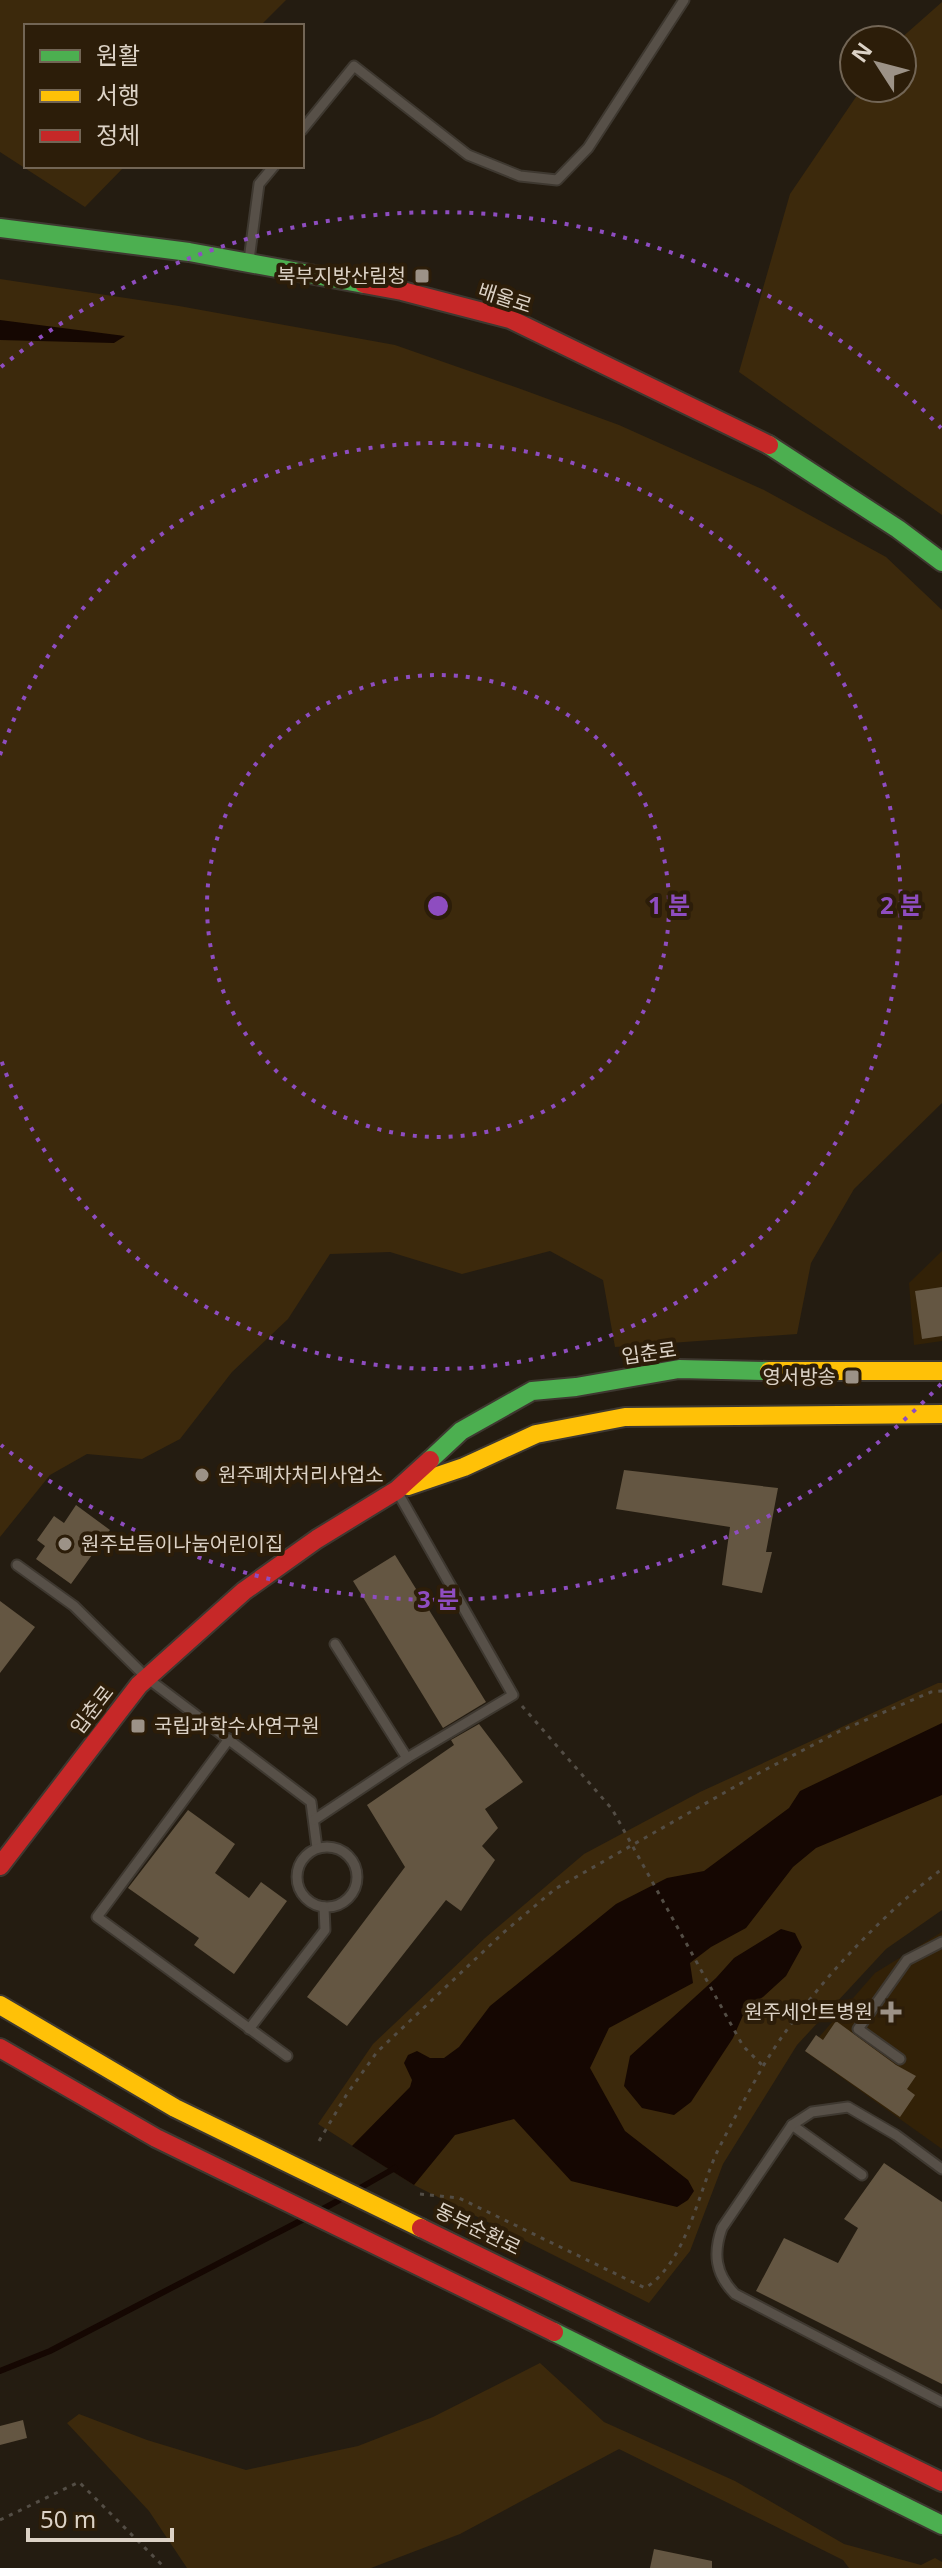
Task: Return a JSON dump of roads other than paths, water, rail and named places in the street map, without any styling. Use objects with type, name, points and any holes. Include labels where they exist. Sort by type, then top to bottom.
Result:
[{"type":"street","name":"배울로","points":[[0,228],[189,252],[402,291],[510,319],[778,450],[898,529],[942,562]]},
{"type":"street","name":"입춘로","points":[[0,1866],[147,1678],[244,1591],[317,1539],[397,1490],[461,1431],[532,1391],[576,1387],[679,1369],[942,1371]]},
{"type":"street","name":"입춘로","points":[[397,1490],[464,1467],[536,1434],[625,1417],[942,1414]]},
{"type":"street","name":"동부순환로","points":[[0,2005],[175,2108],[942,2482]]},
{"type":"street","points":[[0,2048],[156,2138],[379,2245],[942,2525]]},
{"type":"lane","points":[[304,128],[354,66],[468,155],[520,176],[557,180],[588,148],[684,0]]},
{"type":"lane","points":[[249,263],[259,184],[272,168]]},
{"type":"lane","points":[[314,1820],[407,1758],[513,1695],[397,1490]]},
{"type":"lane","points":[[17,1565],[74,1606],[147,1678],[311,1802],[317,1848]]},
{"type":"lane","points":[[335,1644],[407,1758]]},
{"type":"lane","points":[[229,1739],[97,1917],[287,2056]]},
{"type":"lane","points":[[332,1847],[342,1850],[355,1865],[356,1886],[344,1902],[324,1907],[307,1899],[298,1883],[300,1864],[317,1848],[332,1847]]},
{"type":"lane","points":[[249,2029],[325,1930],[324,1907]]},
{"type":"lane","points":[[900,2059],[858,2029],[907,1960],[942,1942]]},
{"type":"lane","points":[[942,2169],[896,2135],[848,2107],[812,2112],[792,2125],[722,2228],[716,2246],[717,2268],[726,2286],[735,2294],[942,2402]]},
{"type":"lane","points":[[792,2125],[862,2175]]},
{"type":"waterway","points":[[360,2188],[395,2168]]},
{"type":"waterway","points":[[321,2210],[343,2198]]},
{"type":"waterway","points":[[0,2371],[50,2351],[304,2219]]},
{"type":"place","name":"북부지방산림청","points":[[422,276]]},
{"type":"place","name":"영서방송","points":[[852,1377]]},
{"type":"place","name":"원주폐차처리사업소","points":[[202,1475]]},
{"type":"place","name":"원주보듬이나눔어린이집","points":[[65,1544]]},
{"type":"place","name":"국립과학수사연구원","points":[[138,1726]]},
{"type":"place","name":"원주세안트병원","points":[[891,2012]]}]
